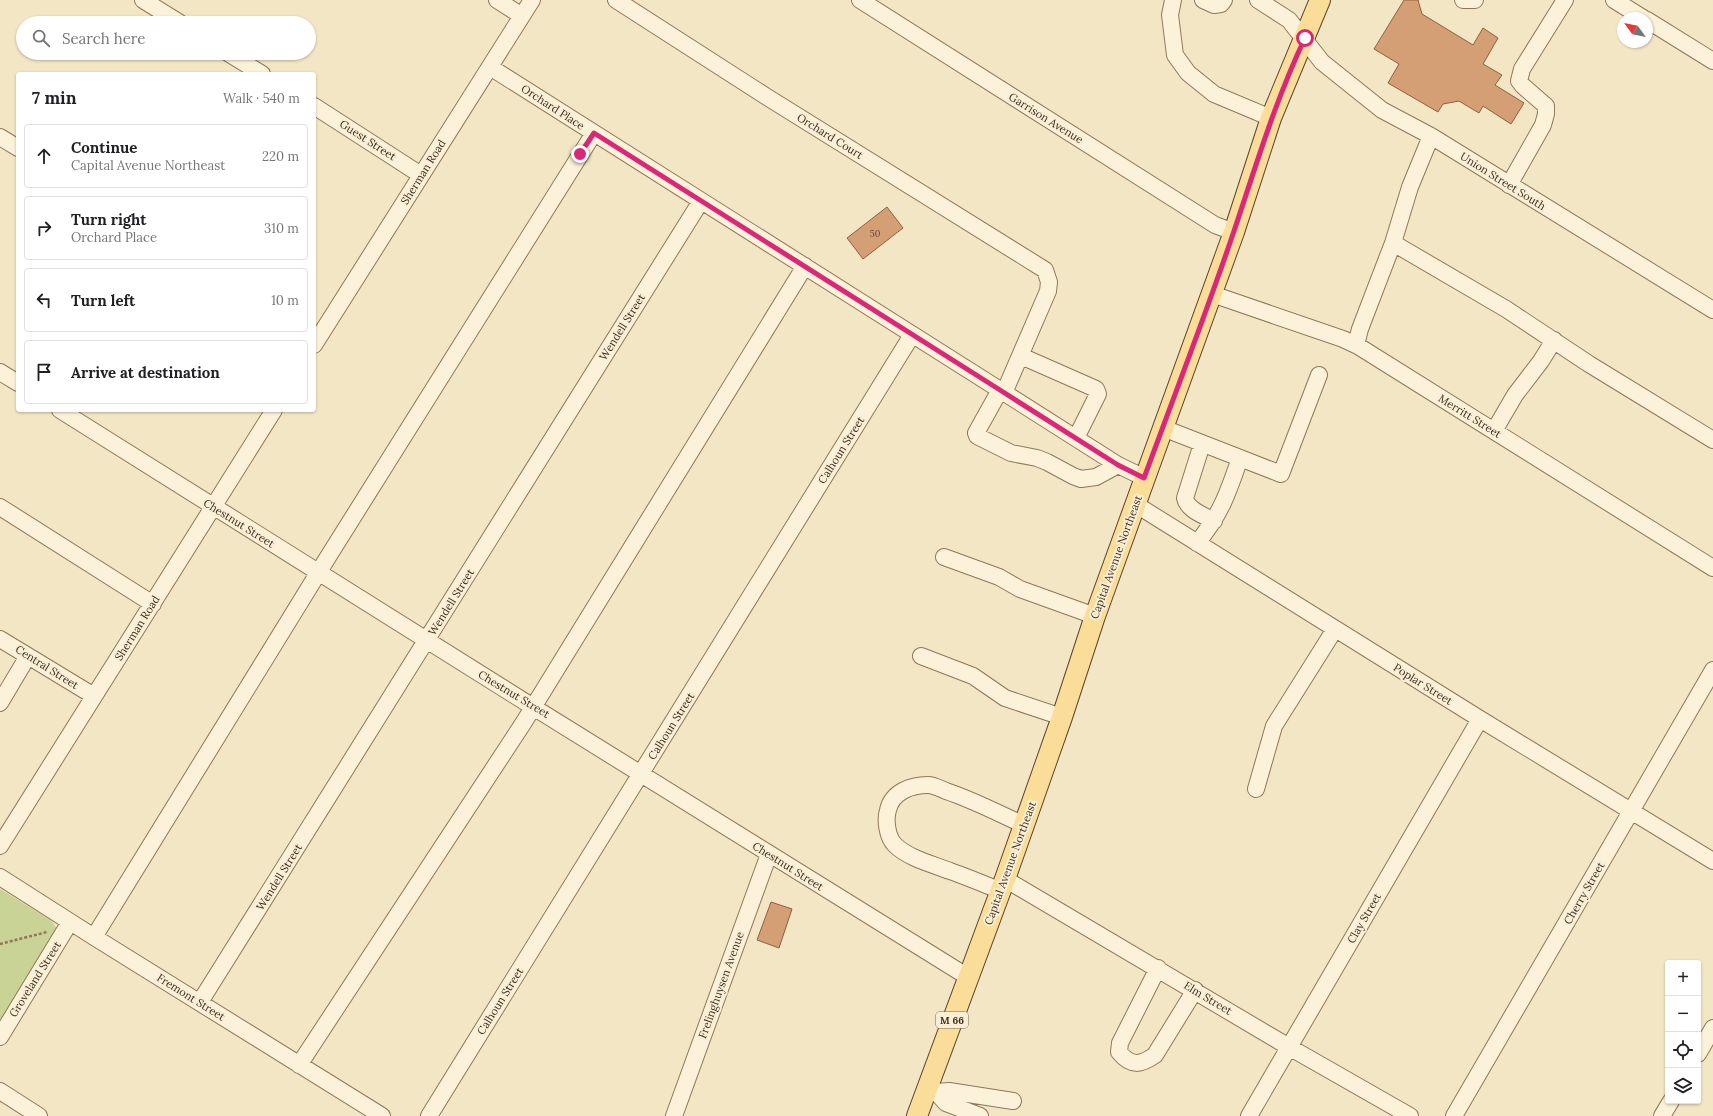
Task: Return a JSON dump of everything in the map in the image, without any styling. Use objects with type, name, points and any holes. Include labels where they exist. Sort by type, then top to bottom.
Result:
[{"type":"main road","name":"Capital Avenue Northeast","points":[[917,1116],[931,1091],[968,978],[1003,885],[1062,717],[1095,616],[1234,232],[1271,118],[1320,0]]},
{"type":"street","points":[[143,0],[169,16]]},
{"type":"street","points":[[497,0],[522,16]]},
{"type":"street","name":"Sherman Road","points":[[316,337],[532,0]]},
{"type":"street","name":"Orchard Court","points":[[616,0],[767,97],[1045,270],[1049,282],[1048,292],[1021,356]]},
{"type":"street","name":"Garrison Avenue","points":[[860,0],[1215,225],[1234,232]]},
{"type":"street","points":[[1173,0],[1170,15],[1175,55],[1188,73],[1214,94],[1271,118]]},
{"type":"street","points":[[1203,0],[1214,5],[1221,4],[1224,0]]},
{"type":"street","name":"Union Street South","points":[[1258,0],[1289,20],[1305,38],[1322,62],[1382,110],[1431,136],[1713,310]]},
{"type":"street","points":[[1463,0],[1475,0]]},
{"type":"street","points":[[1509,185],[1543,125],[1546,114],[1546,106],[1519,81],[1522,68],[1565,0]]},
{"type":"street","points":[[1614,0],[1633,12]]},
{"type":"street","points":[[1653,24],[1713,61]]},
{"type":"street","points":[[239,60],[259,72]]},
{"type":"street","name":"Orchard Place","points":[[490,67],[1118,465],[1144,478]]},
{"type":"street","name":"Guest Street","points":[[316,107],[421,175]]},
{"type":"street","points":[[94,937],[318,573],[594,133]]},
{"type":"street","points":[[1356,346],[1360,329],[1393,243],[1410,187],[1431,136]]},
{"type":"street","points":[[0,137],[16,147]]},
{"type":"street","name":"Wendell Street","points":[[200,1002],[701,201]]},
{"type":"street","points":[[1393,243],[1506,309],[1713,440]]},
{"type":"street","points":[[299,1064],[534,706],[805,266]]},
{"type":"street","name":"Merritt Street","points":[[1212,294],[1330,334],[1356,346],[1713,568]]},
{"type":"street","name":"Calhoun Street","points":[[428,1116],[912,335]]},
{"type":"street","points":[[1494,431],[1515,395],[1541,362],[1554,340]]},
{"type":"street","points":[[1076,438],[1098,394],[1096,389],[1021,356],[1002,392],[976,433],[977,436],[1012,453],[1037,458],[1073,476],[1081,478],[1096,477],[1118,465]]},
{"type":"street","points":[[1163,428],[1281,474],[1319,375]]},
{"type":"street","name":"Chestnut Street","points":[[63,412],[318,573],[534,706],[968,978]]},
{"type":"street","name":"Sherman Road","points":[[0,846],[273,412]]},
{"type":"street","points":[[1202,444],[1185,498],[1186,502],[1193,508],[1214,521]]},
{"type":"street","points":[[1197,543],[1214,521],[1224,504],[1240,458]]},
{"type":"street","name":"Poplar Street","points":[[1135,504],[1480,719],[1713,861]]},
{"type":"street","points":[[0,507],[153,604]]},
{"type":"street","points":[[944,557],[999,578],[1020,589],[1095,616]]},
{"type":"street","points":[[1256,789],[1274,726],[1335,629]]},
{"type":"street","name":"Central Street","points":[[0,639],[94,696]]},
{"type":"street","points":[[0,703],[28,656]]},
{"type":"street","points":[[921,656],[973,676],[1005,698],[1062,717]]},
{"type":"street","name":"Cherry Street","points":[[1454,1116],[1713,670]]},
{"type":"street","name":"Clay Street","points":[[1249,1116],[1480,719]]},
{"type":"street","name":"Elm Street","points":[[1024,825],[952,793],[930,785],[906,789],[899,792],[889,806],[886,817],[893,844],[907,853],[922,860],[1003,885],[1158,968],[1289,1047],[1410,1116]]},
{"type":"street","name":"Frelinghuysen Avenue","points":[[674,1116],[769,854]]},
{"type":"street","name":"Fremont Street","points":[[0,877],[382,1116]]},
{"type":"street","name":"Groveland Street","points":[[0,1037],[70,922]]},
{"type":"street","points":[[1158,968],[1120,1043],[1119,1052],[1124,1059],[1134,1063],[1145,1062],[1155,1055],[1194,990]]},
{"type":"street","points":[[1701,1049],[1713,1028]]},
{"type":"street","points":[[0,1091],[39,1116]]},
{"type":"street","points":[[931,1091],[949,1091],[1013,1101]]},
{"type":"street","points":[[931,1091],[946,1103],[980,1116]]},
{"type":"street","points":[[1662,1116],[1669,1104]]},
{"type":"path","points":[[0,944],[49,931]]},
{"type":"green space","points":[[0,889],[52,921],[57,929],[0,1027]]},
{"type":"building","points":[[1404,0],[1418,0],[1422,14],[1473,45],[1483,28],[1498,38],[1483,64],[1502,75],[1495,85],[1524,103],[1511,124],[1483,106],[1479,113],[1459,101],[1443,104],[1438,112],[1388,83],[1399,64],[1374,49]]},
{"type":"building","points":[[887,207],[903,228],[863,259],[847,238]]},
{"type":"building","points":[[771,902],[792,909],[779,948],[757,940]]},
{"type":"route","points":[[580,154],[594,133],[1118,465],[1144,478],[1234,232],[1271,118],[1305,38]]}]
